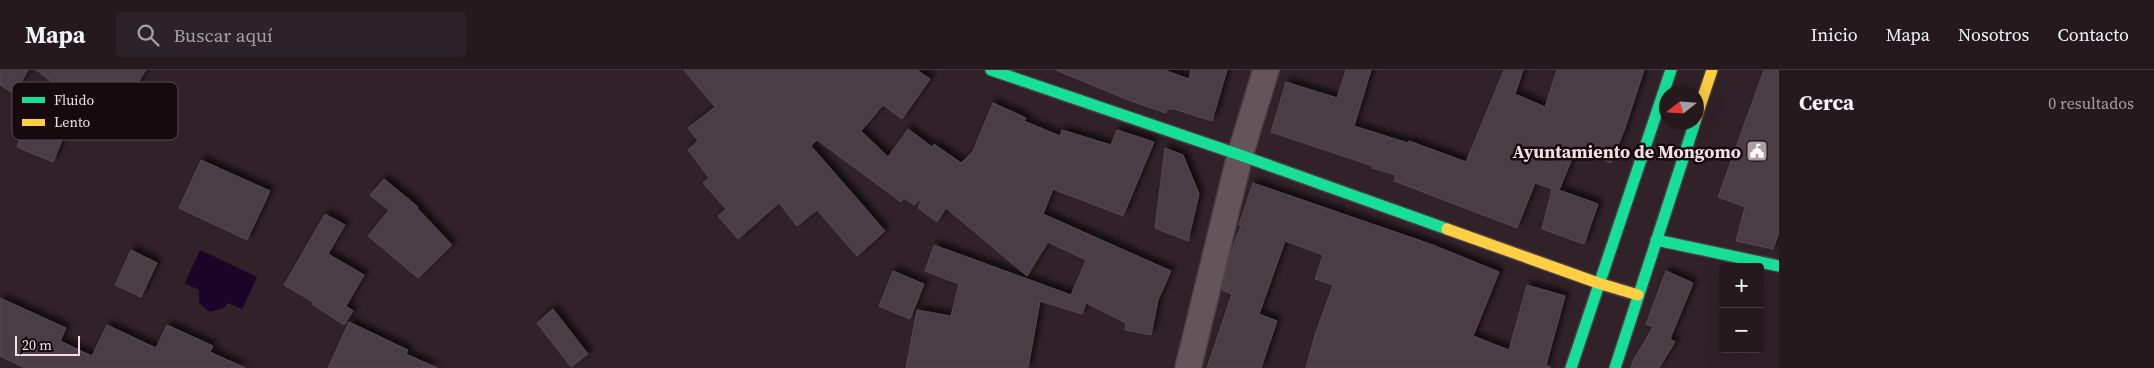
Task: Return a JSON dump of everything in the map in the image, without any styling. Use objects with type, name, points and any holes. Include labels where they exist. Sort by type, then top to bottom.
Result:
[{"type":"street","points":[[991,70],[1240,155],[1598,283],[1638,295]]},
{"type":"street","points":[[1188,368],[1240,155],[1266,70]]},
{"type":"street","points":[[1571,368],[1598,283],[1672,70]]},
{"type":"street","points":[[1704,94],[1712,70]]},
{"type":"street","points":[[1615,368],[1692,130]]},
{"type":"street","points":[[1656,240],[1779,266]]},
{"type":"shaded area","points":[[200,250],[257,277],[242,309],[228,303],[223,308],[210,312],[199,303],[199,290],[185,283]]},
{"type":"building","points":[[0,70],[28,70],[22,82],[12,82],[12,92],[0,85]]},
{"type":"building","points":[[36,70],[146,70],[138,82],[52,82]]},
{"type":"building","points":[[684,70],[917,70],[930,79],[902,119],[883,105],[861,131],[888,157],[908,129],[932,147],[934,144],[961,163],[973,151],[993,103],[1026,118],[1024,121],[1060,136],[1062,130],[1111,145],[1117,130],[1154,142],[1123,216],[1053,189],[1043,214],[1171,271],[1158,300],[1151,335],[1125,330],[1126,323],[1086,303],[1082,314],[1040,301],[1028,368],[906,368],[917,310],[951,316],[959,284],[925,271],[934,245],[1071,295],[1086,260],[1048,242],[1027,276],[946,208],[937,222],[918,208],[922,198],[914,205],[904,198],[901,202],[817,140],[811,146],[885,231],[857,256],[817,210],[797,226],[779,203],[738,239],[718,216],[726,209],[703,183],[709,178],[688,150],[698,141],[688,128],[715,107]]},
{"type":"building","points":[[1056,70],[1164,70],[1189,79],[1191,70],[1227,70],[1212,121],[1174,109],[1167,109],[1166,113],[1128,100]]},
{"type":"building","points":[[1346,70],[1371,70],[1354,126],[1408,143],[1409,141],[1466,162],[1504,70],[1523,70],[1515,94],[1545,107],[1557,70],[1644,70],[1611,163],[1576,149],[1559,190],[1598,204],[1584,244],[1542,229],[1552,189],[1535,183],[1517,228],[1394,181],[1396,175],[1372,168],[1373,166],[1271,132],[1286,82],[1337,98]]},
{"type":"building","name":"Ayuntamiento de Mongomo","points":[[1764,70],[1779,70],[1779,233],[1773,249],[1736,241],[1745,207],[1718,197]]},
{"type":"building","points":[[20,140],[62,140],[53,162],[17,147]]},
{"type":"building","points":[[1165,148],[1183,155],[1199,194],[1188,241],[1155,228]]},
{"type":"building","points":[[201,160],[270,191],[247,240],[179,208]]},
{"type":"building","points":[[384,179],[418,207],[452,245],[418,278],[368,236],[389,210],[370,195]]},
{"type":"building","points":[[1253,183],[1433,245],[1499,272],[1473,336],[1509,350],[1527,285],[1565,296],[1546,365],[1551,368],[1306,368],[1315,335],[1333,285],[1315,279],[1323,255],[1285,241],[1259,314],[1277,321],[1261,368],[1207,368],[1232,294],[1222,290],[1230,255]]},
{"type":"building","points":[[325,214],[345,225],[328,254],[364,275],[346,306],[353,311],[344,325],[312,304],[313,302],[284,285]]},
{"type":"building","points":[[131,250],[157,263],[141,297],[115,285]]},
{"type":"building","points":[[893,271],[924,284],[910,319],[879,306]]},
{"type":"building","points":[[1666,271],[1693,283],[1670,339],[1675,342],[1659,368],[1631,368],[1634,359],[1653,327],[1646,324]]},
{"type":"building","points":[[0,298],[66,328],[60,341],[92,356],[107,325],[156,348],[167,325],[213,346],[210,352],[245,368],[25,368],[0,356]]},
{"type":"building","points":[[553,309],[588,354],[571,367],[537,323]]},
{"type":"building","points":[[349,322],[408,350],[406,354],[437,368],[328,368]]},
{"type":"traffic: fast","points":[[991,70],[1240,155],[1447,229]]},
{"type":"traffic: fast","points":[[1571,368],[1671,70]]},
{"type":"traffic: fast","points":[[1615,368],[1692,130]]},
{"type":"traffic: fast","points":[[1656,240],[1779,266]]},
{"type":"traffic: slow","points":[[1704,94],[1712,70]]},
{"type":"traffic: slow","points":[[1447,229],[1598,283],[1638,295]]},
{"type":"place","name":"Ayuntamiento de Mongomo","points":[[1757,151]]}]
